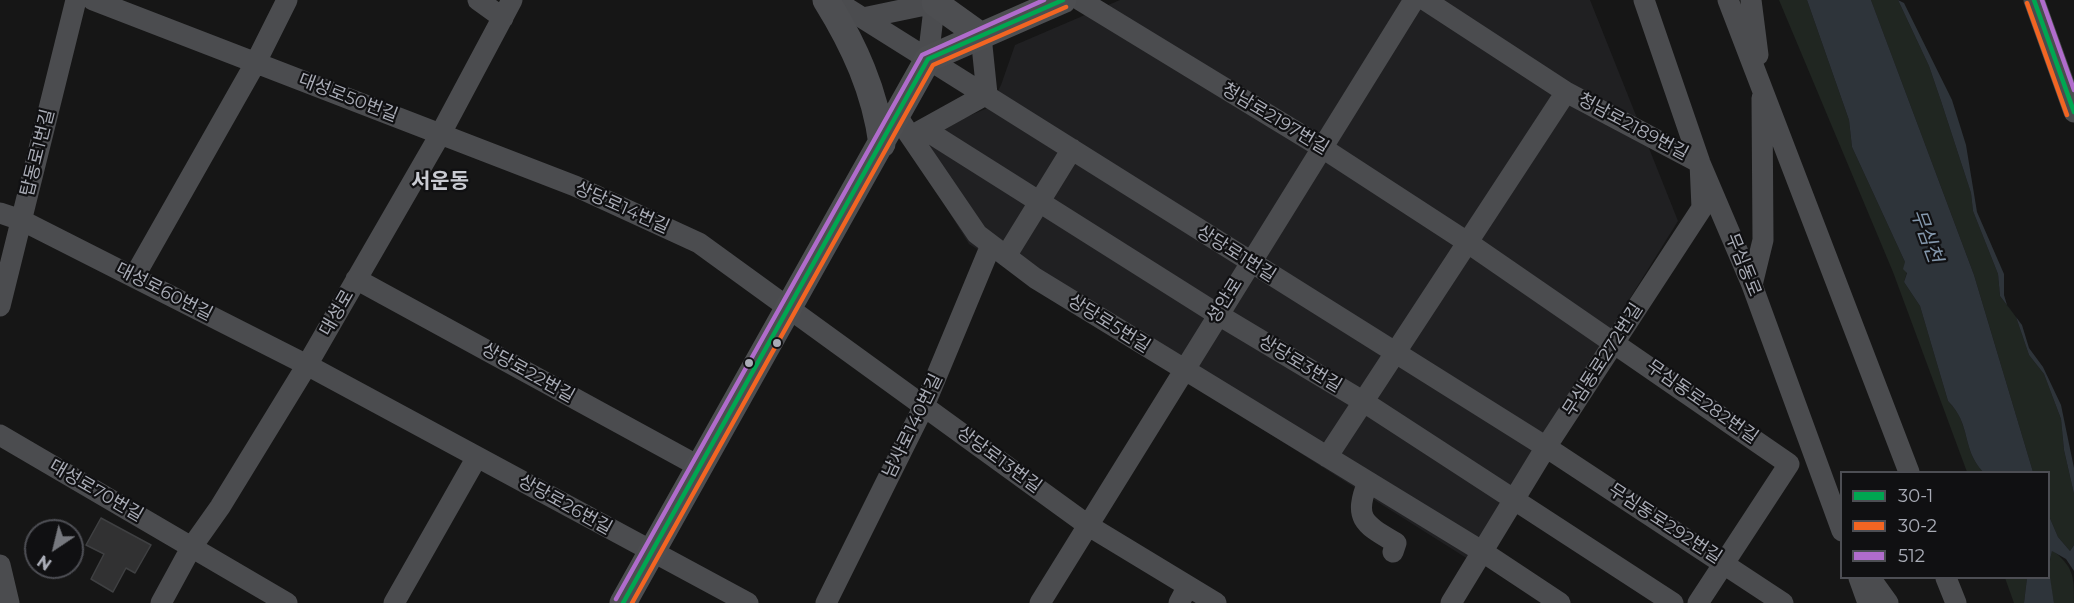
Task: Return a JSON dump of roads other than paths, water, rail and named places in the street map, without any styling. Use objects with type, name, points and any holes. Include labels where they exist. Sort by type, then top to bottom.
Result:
[{"type":"main road","points":[[826,0],[856,54],[870,88],[879,118],[882,144]]},
{"type":"main road","points":[[624,603],[882,144],[910,127],[928,59],[1063,0]]},
{"type":"main road","points":[[935,1],[981,36]]},
{"type":"street","name":"탑동로1번길","points":[[0,306],[7,243],[21,220],[76,0]]},
{"type":"street","name":"대성로50번길","points":[[93,0],[441,133]]},
{"type":"street","points":[[134,277],[256,62],[287,0]]},
{"type":"street","name":"대성로","points":[[161,603],[191,548],[220,507],[307,364],[441,133],[507,9],[478,0]]},
{"type":"street","name":"상당로1번길","points":[[834,0],[1546,447]]},
{"type":"street","name":"청남로2197번길","points":[[1080,0],[1321,147],[1615,341]]},
{"type":"street","name":"성안로","points":[[1040,603],[1249,262],[1414,0]]},
{"type":"street","name":"청남로2189번길","points":[[1425,0],[1566,92],[1700,163]]},
{"type":"street","name":"무심동로","points":[[1644,0],[1700,163],[1752,285],[1840,526]]},
{"type":"street","points":[[1728,0],[1909,471]]},
{"type":"street","points":[[1751,0],[1761,84],[1763,240],[1752,285]]},
{"type":"street","points":[[2034,0],[2074,112]]},
{"type":"street","points":[[863,18],[935,1],[928,59]]},
{"type":"street","points":[[910,127],[987,94],[981,36]]},
{"type":"street","name":"청남로2189번길","points":[[1467,242],[1566,92]]},
{"type":"street","name":"상당로3번길","points":[[910,127],[1039,203],[1217,315],[1364,402],[1673,603]]},
{"type":"street","name":"상당로5번길","points":[[910,127],[977,234],[1035,278],[1483,552],[1560,603]]},
{"type":"street","name":"상당로14번길","points":[[441,133],[575,186],[699,243],[790,307]]},
{"type":"street","name":"남사로140번길","points":[[826,603],[999,250],[1039,203],[1072,149]]},
{"type":"street","name":"무심동로272번길","points":[[1451,603],[1546,447],[1702,208],[1700,163]]},
{"type":"street","name":"대성로60번길","points":[[0,213],[21,220],[307,364]]},
{"type":"street","points":[[1327,457],[1397,353],[1467,242]]},
{"type":"street","name":"상당로22번길","points":[[356,279],[700,467]]},
{"type":"street","name":"상당로13번길","points":[[790,307],[1184,595],[1216,603]]},
{"type":"street","name":"무심동로282번길","points":[[1615,341],[1789,464]]},
{"type":"street","name":"상당로26번길","points":[[307,364],[748,603]]},
{"type":"street","name":"대성로70번길","points":[[0,435],[287,603]]},
{"type":"street","name":"무심동로292번길","points":[[1546,447],[1724,562],[1783,603]]},
{"type":"street","points":[[1698,603],[1789,464],[1814,456]]},
{"type":"street","points":[[394,603],[477,457]]},
{"type":"street","points":[[1368,482],[1359,504],[1361,514],[1378,532],[1396,543],[1393,552]]},
{"type":"street","points":[[0,565],[9,603]]},
{"type":"street","points":[[1859,579],[1868,603]]},
{"type":"street","points":[[1871,579],[1888,603]]},
{"type":"street","points":[[1946,579],[1956,603]]},
{"type":"water","name":"무심천","points":[[1807,0],[1871,0],[1974,275],[2033,471],[1982,471],[1976,463],[1960,419],[1948,401],[1920,306],[1904,282],[1907,273],[1903,269],[1905,262],[1852,147],[1849,120]]},
{"type":"water","points":[[1898,0],[1904,3],[1952,100],[1966,145],[1977,212],[2004,274],[2004,295],[2007,305],[2016,317],[2000,296],[1998,274],[1973,211],[1971,193],[1929,66]]},
{"type":"water","points":[[2016,317],[2022,325],[2029,348],[2043,367],[2061,405],[2074,468],[2074,494],[2064,450],[2061,419],[2044,374],[2029,355]]},
{"type":"water","points":[[2050,518],[2058,537],[2070,551],[2074,545],[2074,571],[2066,559],[2052,551],[2050,560]]},
{"type":"water","points":[[2050,577],[2054,603],[2024,603],[2027,579]]},
{"type":"district","name":"서운동","points":[[440,182]]}]
